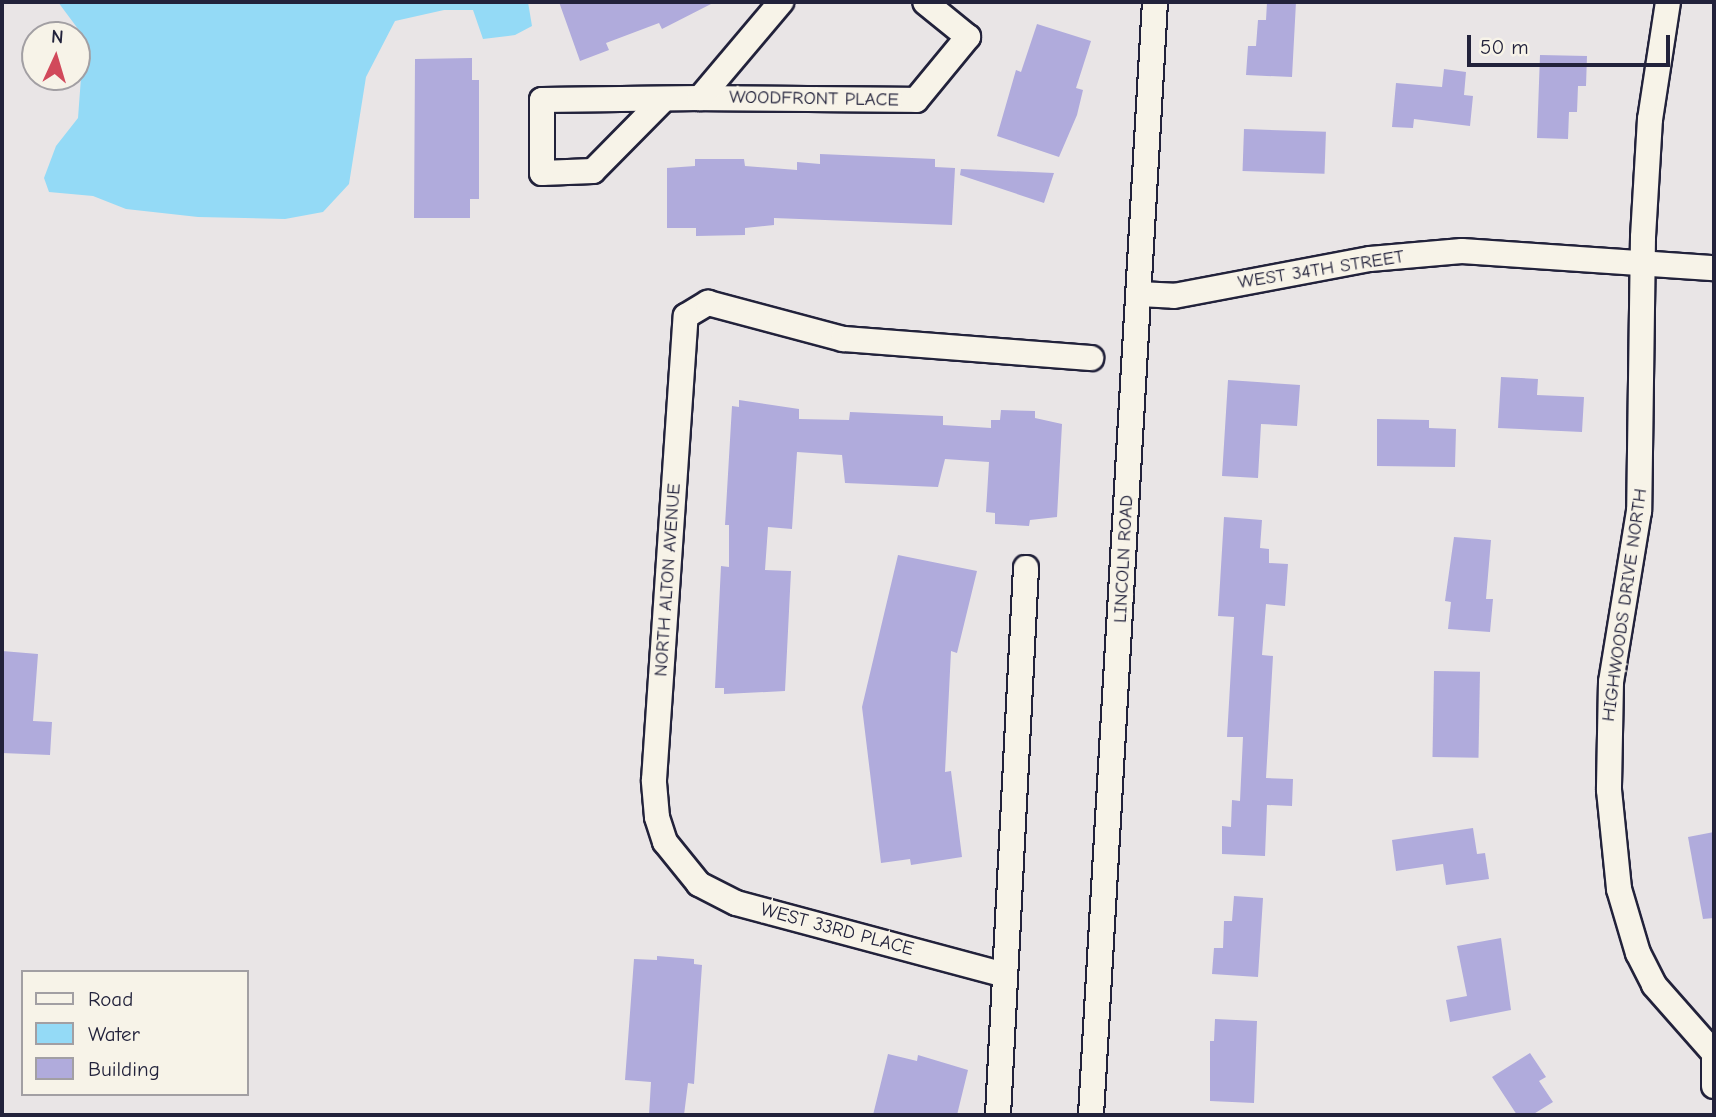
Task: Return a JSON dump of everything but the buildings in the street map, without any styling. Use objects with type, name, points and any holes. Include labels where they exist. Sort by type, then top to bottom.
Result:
[{"type":"street","name":"WOODFRONT PLACE","points":[[700,98],[781,2]]},
{"type":"street","name":"WOODFRONT PLACE","points":[[664,99],[593,171],[542,173],[542,100],[700,98],[916,100],[968,37],[925,2]]},
{"type":"street","name":"LINCOLN ROAD","points":[[1091,1115],[1155,2]]},
{"type":"street","name":"HIGHWOODS DRIVE NORTH","points":[[1668,2],[1650,119],[1641,264],[1640,511],[1610,698],[1612,829],[1624,914],[1644,966],[1654,985],[1714,1053]]},
{"type":"street","name":"WEST 34TH STREET","points":[[1139,293],[1174,296],[1344,263],[1462,251],[1714,268]]},
{"type":"street","name":"NORTH ALTON AVENUE","points":[[680,864],[659,825],[654,780],[686,316],[708,303],[844,340],[1091,358]]},
{"type":"street","points":[[998,1115],[1026,568]]},
{"type":"street","name":"WEST 33RD PLACE","points":[[680,864],[705,888],[736,903],[1005,975]]},
{"type":"street","points":[[1714,1059],[1714,1086]]},
{"type":"water","points":[[58,2],[528,2],[532,26],[515,35],[483,39],[473,10],[444,10],[395,21],[366,77],[349,184],[323,212],[285,219],[198,217],[126,209],[93,196],[49,192],[44,178],[56,146],[78,118],[80,91],[91,91],[91,21],[72,21]]}]
